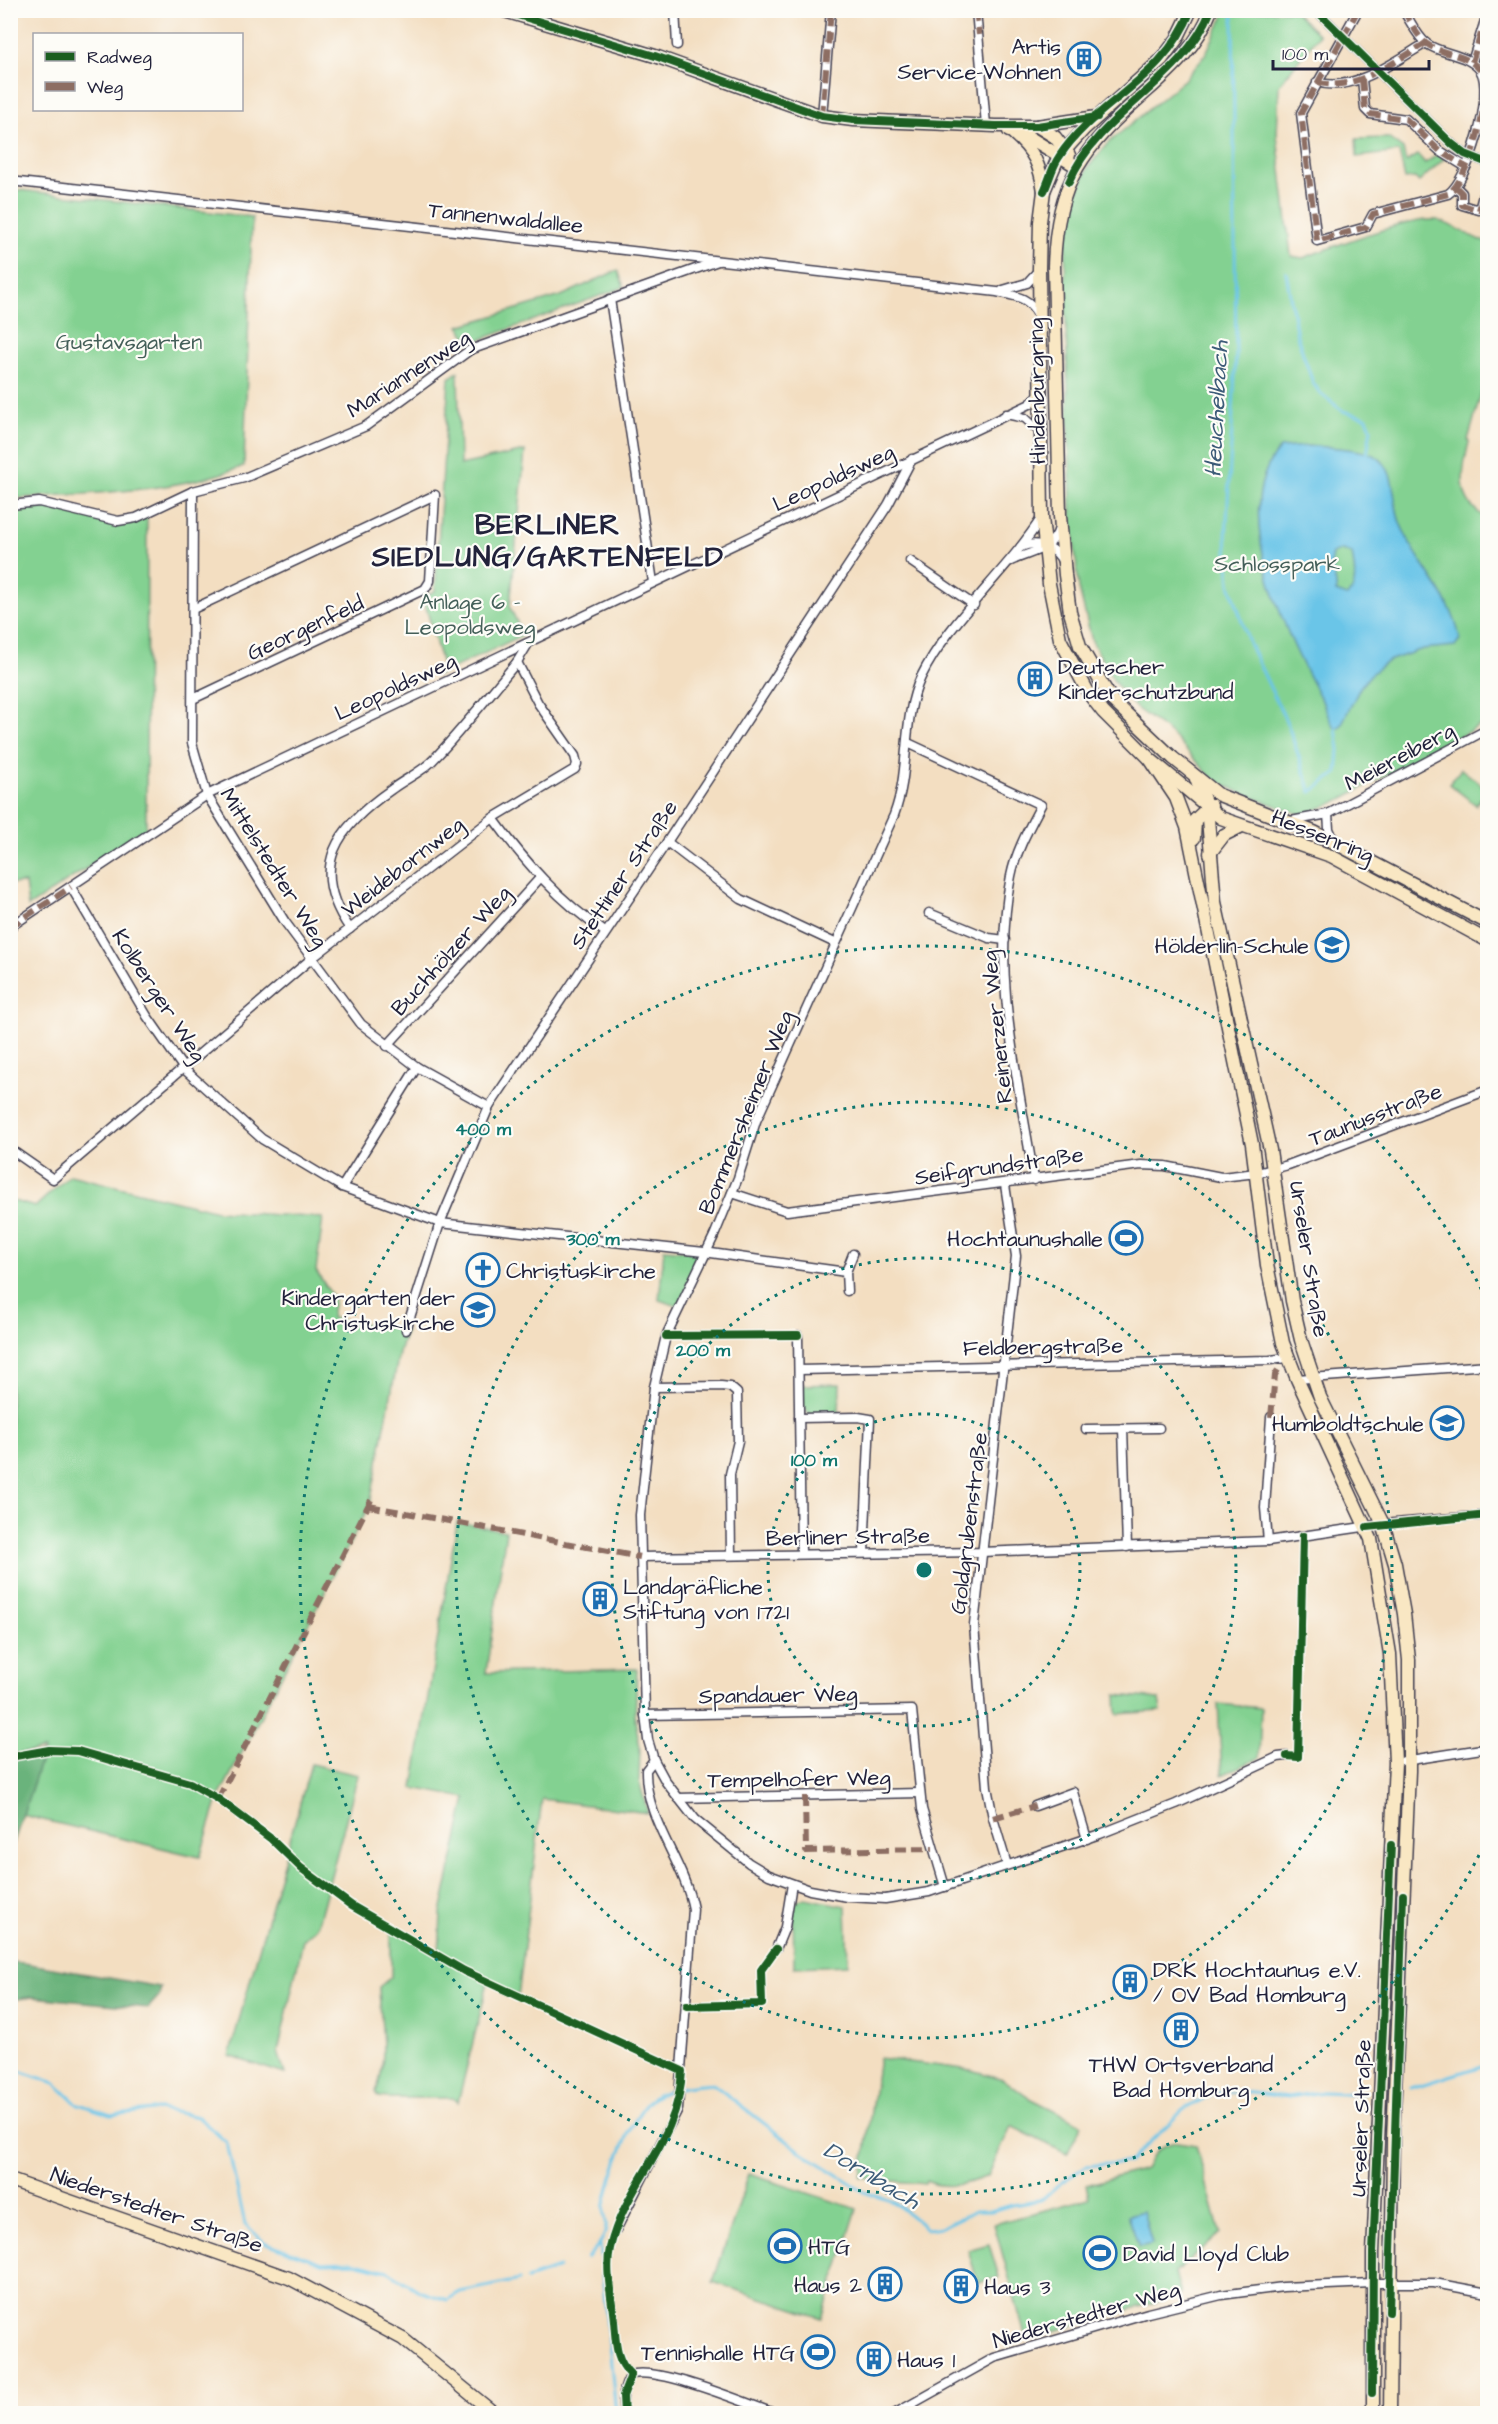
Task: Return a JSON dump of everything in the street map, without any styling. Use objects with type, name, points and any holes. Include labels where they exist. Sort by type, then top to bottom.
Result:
[{"type":"street","points":[[501,10],[654,56],[822,116],[853,120],[1037,126],[1097,117]]},
{"type":"street","points":[[675,10],[677,45]]},
{"type":"street","points":[[822,116],[831,10]]},
{"type":"street","points":[[976,10],[991,125]]},
{"type":"street","name":"Hindenburgring","points":[[1150,759],[1102,712],[1075,669],[1060,639],[1048,574],[1042,517],[1039,269],[1044,192],[1062,153],[1097,117],[1162,59],[1177,39],[1191,10]]},
{"type":"street","name":"Hindenburgring","points":[[1196,778],[1112,700],[1080,646],[1070,612],[1060,523],[1055,296],[1056,229],[1063,199],[1076,166],[1112,122],[1194,45],[1211,10]]},
{"type":"street","points":[[1316,10],[1452,144],[1465,154],[1488,161]]},
{"type":"street","points":[[1358,10],[1301,113],[1317,241],[1366,227],[1373,214],[1448,194],[1457,188],[1473,153],[1484,94],[1482,72],[1472,62],[1426,43],[1403,10]]},
{"type":"street","points":[[1472,62],[1482,23],[1488,11]]},
{"type":"street","points":[[1317,82],[1326,85],[1362,79],[1426,43]]},
{"type":"street","points":[[1362,79],[1365,109],[1370,114],[1406,118],[1440,151],[1466,167]]},
{"type":"street","points":[[991,125],[1028,136],[1062,153],[1076,166]]},
{"type":"street","points":[[1037,126],[1055,137],[1062,153]]},
{"type":"street","points":[[1011,132],[1031,149],[1038,160],[1044,192]]},
{"type":"street","points":[[1473,153],[1488,161]]},
{"type":"street","points":[[1457,188],[1462,193],[1462,205],[1479,210],[1488,177]]},
{"type":"street","name":"Tannenwaldallee","points":[[10,181],[997,292],[1022,297],[1034,306],[1040,318]]},
{"type":"street","name":"Mariannenweg","points":[[10,505],[39,502],[118,521],[147,514],[194,491],[244,478],[366,426],[470,350],[721,260]]},
{"type":"street","name":"Tannenwaldallee","points":[[997,292],[1027,283],[1039,269]]},
{"type":"street","points":[[610,299],[653,582]]},
{"type":"street","name":"Leopoldsweg","points":[[10,927],[207,795],[1030,404],[1041,392]]},
{"type":"street","points":[[1006,414],[1025,418],[1042,434]]},
{"type":"street","name":"Stettiner Straße","points":[[406,1330],[440,1223],[489,1107],[605,932],[668,842],[888,505],[912,459]]},
{"type":"street","name":"Mittelstedter Weg","points":[[194,491],[192,743],[207,795],[262,887],[311,959],[362,1024],[387,1046],[417,1067],[489,1107]]},
{"type":"street","name":"Georgenfeld","points":[[193,609],[435,495],[429,584],[416,594],[193,699]]},
{"type":"street","name":"Bommersheimer Weg","points":[[654,1760],[648,1740],[645,1715],[640,1557],[641,1481],[654,1387],[666,1336],[732,1193],[756,1121],[897,806],[902,791],[914,697],[921,677],[938,648],[1010,562],[1042,517]]},
{"type":"street","points":[[1010,562],[1032,554],[1045,546],[1055,538],[1060,523]]},
{"type":"street","points":[[1018,550],[1031,544],[1045,546],[1061,557],[1064,566]]},
{"type":"street","points":[[1032,554],[1041,560],[1048,574]]},
{"type":"street","points":[[910,561],[974,605]]},
{"type":"street","points":[[350,929],[333,902],[330,887],[330,865],[340,840],[376,800],[434,760],[517,662],[528,643]]},
{"type":"street","name":"Weidebornweg","points":[[10,1149],[53,1179],[311,959],[493,818],[575,769],[577,762],[573,752],[551,724],[517,662]]},
{"type":"street","name":"Meiereiberg","points":[[1288,821],[1306,820],[1328,814],[1488,729]]},
{"type":"street","name":"Reinerzer Weg","points":[[908,742],[1041,805],[1022,842],[1011,876],[1005,939],[1007,999],[1034,1180]]},
{"type":"street","name":"Hessenring","points":[[1150,759],[1227,822],[1330,856],[1488,940]]},
{"type":"street","name":"Urseler Straße","points":[[1150,759],[1182,810],[1257,1173],[1267,1265],[1287,1358],[1367,1527],[1379,1575],[1393,1694],[1395,1762],[1372,2283],[1373,2414]]},
{"type":"street","name":"Hessenring","points":[[1196,778],[1233,803],[1288,821],[1336,843],[1488,923]]},
{"type":"street","name":"Urseler Straße","points":[[1196,778],[1207,807],[1215,902],[1274,1169],[1292,1301],[1311,1377],[1383,1524],[1404,1614],[1409,1660],[1409,1761],[1390,2283],[1390,2414]]},
{"type":"street","points":[[1207,807],[1233,803]]},
{"type":"street","name":"Urseler Straße","points":[[1195,870],[1195,820],[1207,807]]},
{"type":"street","name":"Meiereiberg","points":[[1328,814],[1331,834],[1336,843]]},
{"type":"street","points":[[493,818],[540,878],[568,905],[605,932]]},
{"type":"street","points":[[1210,853],[1224,835],[1242,826]]},
{"type":"street","points":[[668,842],[741,898],[836,943]]},
{"type":"street","name":"Buchhölzer Weg","points":[[387,1046],[540,878]]},
{"type":"street","name":"Kolberger Weg","points":[[71,887],[147,1016],[184,1069],[262,1139],[342,1187],[440,1223],[704,1252],[846,1272]]},
{"type":"street","points":[[930,913],[988,938],[1005,939]]},
{"type":"street","points":[[342,1187],[417,1067]]},
{"type":"street","name":"Taunusstraße","points":[[1274,1169],[1488,1090]]},
{"type":"street","name":"Seifgrundstraße","points":[[732,1193],[787,1211],[1005,1185],[1141,1165],[1166,1166],[1221,1177],[1274,1169]]},
{"type":"street","name":"Goldgrubenstraße","points":[[1005,1185],[1016,1256],[974,1615],[978,1703],[989,1804],[1008,1865]]},
{"type":"street","points":[[847,1291],[846,1272],[853,1254]]},
{"type":"street","points":[[798,1335],[801,1554]]},
{"type":"street","name":"Feldbergstraße","points":[[799,1370],[1287,1358]]},
{"type":"street","points":[[1297,1379],[1488,1365]]},
{"type":"street","points":[[654,1387],[721,1386],[730,1387],[736,1393],[738,1441],[730,1474],[731,1555]]},
{"type":"street","points":[[799,1418],[858,1417],[870,1419],[864,1553]]},
{"type":"street","points":[[1268,1541],[1265,1508],[1271,1417]]},
{"type":"street","points":[[1123,1428],[1127,1547]]},
{"type":"street","points":[[1086,1430],[1159,1428]]},
{"type":"street","name":"Berliner Straße","points":[[640,1557],[981,1552],[1268,1541],[1383,1524],[1488,1515]]},
{"type":"street","name":"Spandauer Weg","points":[[645,1715],[912,1710],[920,1793]]},
{"type":"street","points":[[1395,1762],[1488,1748]]},
{"type":"street","points":[[616,2230],[672,2124],[682,2080],[693,1909],[648,1792],[646,1770],[654,1760],[678,1798],[695,1819],[730,1850],[769,1875],[792,1884],[836,1896],[867,1898],[908,1896],[945,1887],[1087,1839],[1176,1804],[1278,1757],[1287,1756]]},
{"type":"street","points":[[1035,1806],[1073,1792],[1087,1839]]},
{"type":"street","points":[[920,1793],[923,1814],[945,1887]]},
{"type":"street","name":"Tempelhofer Weg","points":[[678,1798],[920,1793]]},
{"type":"street","points":[[776,1949],[785,1927],[792,1884]]},
{"type":"street","name":"Niederstedter Straße","points":[[10,2180],[289,2278],[403,2339],[495,2414]]},
{"type":"street","name":"Niederstedter Weg","points":[[894,2414],[994,2358],[1148,2313],[1248,2291],[1372,2283],[1434,2283],[1488,2293]]},
{"type":"street","points":[[624,2414],[623,2396],[627,2381],[632,2376],[646,2373],[669,2378],[777,2414]]},
{"type":"green space","name":"Schlosspark","points":[[1226,11],[1294,11],[1319,35],[1279,85],[1277,135],[1291,256],[1303,258],[1370,234],[1424,220],[1441,221],[1487,243],[1487,373],[1468,440],[1463,485],[1470,503],[1487,518],[1487,722],[1334,803],[1302,815],[1243,794],[1213,779],[1170,733],[1136,708],[1115,683],[1092,641],[1079,589],[1071,512],[1065,286],[1066,230],[1073,202],[1087,169],[1107,144],[1185,79],[1205,55]]},
{"type":"green space","points":[[1388,138],[1403,149],[1406,162],[1418,155],[1425,163],[1439,154],[1444,159],[1419,182],[1415,178],[1405,179],[1399,152],[1357,157],[1356,139]]},
{"type":"green space","name":"Gustavsgarten","points":[[11,189],[252,217],[244,466],[188,482],[158,487],[11,499]]},
{"type":"green space","points":[[618,270],[624,287],[471,343],[459,326],[561,296]]},
{"type":"green space","name":"Anlage 6 - Leopoldsweg","points":[[458,372],[460,465],[525,451],[510,607],[523,635],[437,676],[442,665],[423,596],[435,591],[449,378]]},
{"type":"green space","points":[[39,502],[118,521],[147,514],[146,829],[28,907],[25,883],[11,884],[11,505]]},
{"type":"green space","points":[[1461,769],[1487,789],[1476,805],[1449,784]]},
{"type":"green space","points":[[70,1175],[217,1211],[323,1218],[316,1271],[334,1299],[331,1318],[406,1330],[399,1353],[370,1504],[218,1799],[200,1857],[22,1815],[44,1750],[11,1755],[10,1200],[35,1207]]},
{"type":"green space","points":[[664,1249],[704,1252],[681,1307],[659,1300]]},
{"type":"green space","points":[[840,1384],[839,1414],[811,1415],[803,1407],[802,1385]]},
{"type":"green space","points":[[457,1522],[506,1531],[486,1673],[637,1669],[635,1720],[640,1747],[639,1781],[648,1813],[542,1799],[518,1997],[488,1982],[458,2102],[453,2098],[379,2097],[376,2092],[382,2066],[383,2040],[379,1987],[391,1977],[391,1927],[439,1955],[441,1913],[466,1798],[413,1788]]},
{"type":"green space","points":[[1116,1695],[1159,1699],[1161,1711],[1117,1714]]},
{"type":"green space","points":[[1218,1704],[1261,1708],[1259,1758],[1222,1775]]},
{"type":"green space","points":[[43,1753],[11,1851],[11,1760]]},
{"type":"green space","points":[[311,1764],[358,1775],[317,1927],[303,1940],[278,2052],[285,2074],[229,2056]]},
{"type":"green space","points":[[805,1898],[846,1906],[848,1965],[794,1967],[793,1907],[797,1901]]},
{"type":"green space","points":[[11,1962],[161,1987],[159,1996],[148,2008],[32,1997],[11,2000]]},
{"type":"green space","points":[[879,2058],[971,2070],[1003,2079],[1026,2096],[1082,2124],[1067,2154],[1011,2126],[988,2176],[965,2183],[941,2185],[926,2181],[925,2184],[861,2178]]},
{"type":"green space","name":"David Lloyd Club","points":[[1177,2142],[1196,2145],[1220,2233],[1175,2273],[1181,2295],[1026,2339],[994,2224],[1089,2198],[1086,2185],[1145,2169],[1157,2151]]},
{"type":"green space","name":"HTG","points":[[749,2174],[857,2209],[822,2318],[713,2282]]},
{"type":"green space","points":[[989,2244],[999,2277],[978,2283],[968,2250]]},
{"type":"water","points":[[1308,446],[1353,450],[1371,454],[1384,463],[1391,479],[1401,525],[1416,554],[1450,608],[1460,639],[1455,646],[1423,649],[1388,661],[1372,673],[1361,686],[1340,727],[1336,729],[1292,642],[1267,573],[1260,538],[1259,504],[1265,474],[1280,448]],"holes":[[[1342,550],[1352,553],[1354,582],[1347,596],[1336,592],[1331,559],[1332,554]]]},
{"type":"water","points":[[1143,2211],[1152,2244],[1139,2247],[1128,2215]]},
{"type":"waterway","name":"Heuchelbach","points":[[1233,10],[1236,354],[1226,538],[1230,584],[1249,643],[1288,725],[1311,792],[1337,773],[1339,750],[1336,729]]},
{"type":"waterway","points":[[1286,272],[1297,336],[1313,383],[1321,394],[1343,411],[1367,418],[1371,428],[1367,455]]},
{"type":"waterway","name":"Dornbach","points":[[1411,2088],[1488,2064]]},
{"type":"waterway","points":[[10,2068],[55,2083],[76,2103],[111,2115],[160,2109],[198,2117],[227,2143],[245,2224],[264,2242],[322,2263],[351,2262],[388,2271],[419,2291],[447,2300],[460,2292],[519,2280]]},
{"type":"waterway","name":"Dornbach","points":[[587,2258],[604,2236],[608,2193],[630,2130],[646,2104],[654,2097],[675,2089],[713,2084],[800,2151],[867,2193],[894,2202],[927,2229],[942,2227],[975,2211],[991,2211],[1011,2205],[1040,2201],[1059,2184],[1086,2166],[1129,2162],[1183,2110],[1214,2093],[1244,2092],[1289,2097],[1323,2092],[1363,2094]]},
{"type":"waterway","points":[[600,2245],[602,2262]]},
{"type":"waterway","points":[[527,2279],[559,2268]]},
{"type":"waterway","points":[[602,2273],[616,2414]]},
{"type":"marked path","points":[[822,116],[831,10]]},
{"type":"marked path","points":[[976,10],[979,35]]},
{"type":"marked path","points":[[1358,10],[1301,113],[1317,241],[1366,227],[1373,214],[1448,194],[1456,186],[1471,154],[1478,135],[1484,97],[1484,81],[1480,70],[1469,61],[1433,48],[1423,41],[1403,10]]},
{"type":"marked path","points":[[1472,62],[1488,11]]},
{"type":"marked path","points":[[1317,82],[1331,84],[1359,79],[1388,66],[1426,43]]},
{"type":"marked path","points":[[1362,79],[1365,109],[1370,114],[1406,119],[1440,151],[1466,167]]},
{"type":"marked path","points":[[1457,188],[1462,193],[1462,205],[1479,210],[1488,177]]},
{"type":"marked path","points":[[10,927],[71,887]]},
{"type":"marked path","points":[[1271,1417],[1275,1375],[1279,1368]]},
{"type":"marked path","points":[[218,1799],[371,1500]]},
{"type":"marked path","points":[[369,1506],[640,1557]]},
{"type":"marked path","points":[[805,1796],[806,1851],[933,1849]]},
{"type":"marked path","points":[[993,1818],[1035,1806]]},
{"type":"cycle path","points":[[501,10],[655,56],[822,116],[853,120],[996,126],[1037,126],[1097,117]]},
{"type":"cycle path","points":[[1044,191],[1057,161],[1074,138],[1164,55],[1179,34],[1191,10]]},
{"type":"cycle path","points":[[1069,182],[1083,157],[1100,135],[1181,57],[1198,35],[1211,10]]},
{"type":"cycle path","points":[[1316,10],[1452,144],[1465,154],[1488,163]]},
{"type":"cycle path","points":[[666,1336],[798,1335]]},
{"type":"cycle path","points":[[1367,1527],[1488,1515]]},
{"type":"cycle path","points":[[1287,1756],[1298,1757],[1303,1536]]},
{"type":"cycle path","points":[[10,1757],[49,1750],[78,1751],[190,1783],[218,1799],[270,1838],[301,1868],[352,1906],[464,1971],[682,2071],[679,2097],[672,2120],[627,2203],[610,2248],[609,2275],[616,2343],[619,2357],[631,2375],[623,2396],[624,2414]]},
{"type":"cycle path","points":[[1372,2393],[1373,2253],[1391,1845]]},
{"type":"cycle path","points":[[1389,2312],[1403,1895]]},
{"type":"cycle path","points":[[687,2006],[762,2004],[761,1970],[776,1949]]},
{"type":"place","name":"Artis Service-Wohnen","points":[[1084,59]]},
{"type":"place","name":"Deutscher Kinderschutzbund","points":[[1035,679]]},
{"type":"place","name":"Hölderlin-Schule","points":[[1332,945]]},
{"type":"place","name":"Hochtaunushalle","points":[[1126,1238]]},
{"type":"place","name":"Christuskirche","points":[[483,1270]]},
{"type":"place","name":"Kindergarten der Christuskirche","points":[[478,1310]]},
{"type":"place","name":"Humboldtschule","points":[[1447,1423]]},
{"type":"place","name":"Landgräfliche Stiftung von 1721","points":[[600,1599]]},
{"type":"place","name":"DRK Hochtaunus e.V. / OV Bad Homburg","points":[[1130,1982]]},
{"type":"place","name":"THW Ortsverband Bad Homburg","points":[[1181,2030]]},
{"type":"place","name":"HTG","points":[[785,2246]]},
{"type":"place","name":"David Lloyd Club","points":[[1100,2253]]},
{"type":"place","name":"Haus 2","points":[[885,2284]]},
{"type":"place","name":"Haus 3","points":[[961,2286]]},
{"type":"place","name":"Tennishalle HTG","points":[[818,2352]]},
{"type":"place","name":"Haus 1","points":[[874,2359]]},
{"type":"district","name":"BERLINER SIEDLUNG/GARTENFELD","points":[[548,540]]}]
